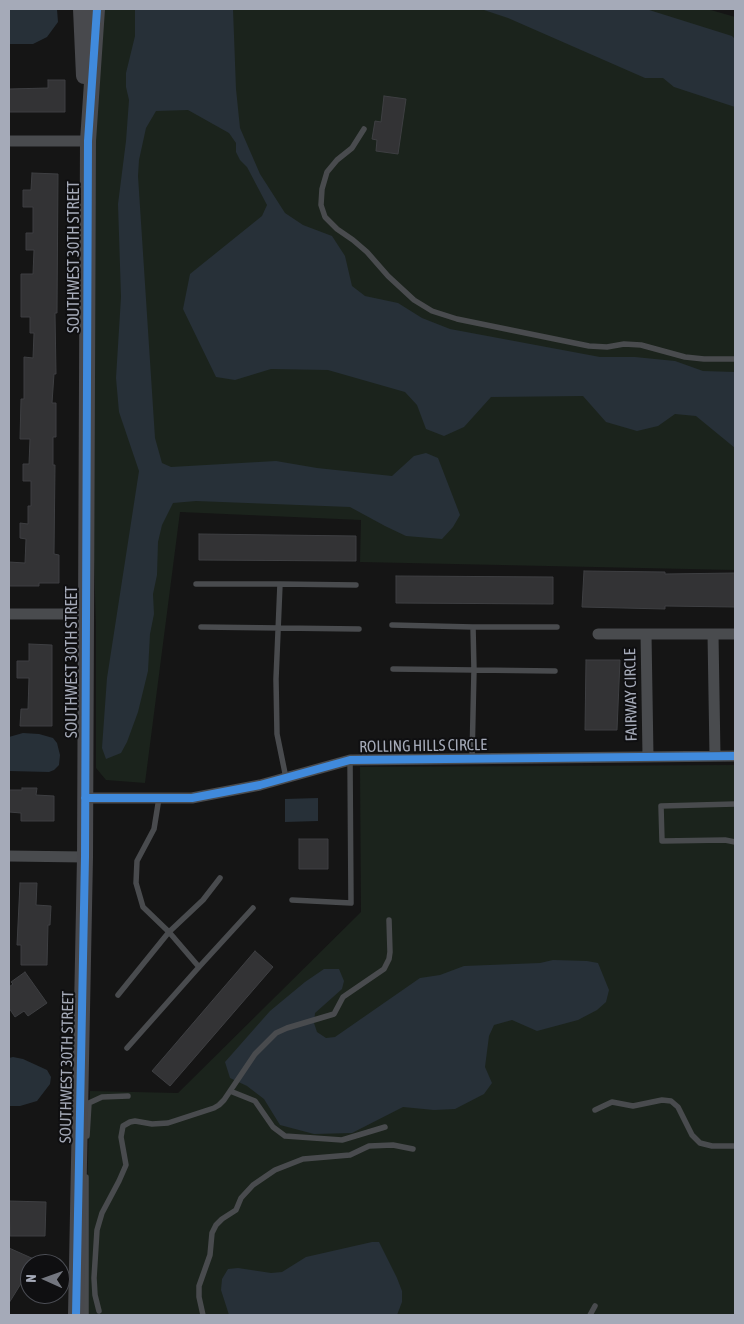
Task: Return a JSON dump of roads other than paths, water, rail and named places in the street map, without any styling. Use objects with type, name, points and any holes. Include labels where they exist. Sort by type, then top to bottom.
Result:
[{"type":"street","name":"SOUTHWEST 30TH STREET","points":[[76,1315],[85,856],[88,141],[81,9]]},
{"type":"street","name":"SOUTHWEST 30TH STREET","points":[[88,141],[97,9]]},
{"type":"street","points":[[9,141],[88,141]]},
{"type":"street","points":[[9,614],[86,614]]},
{"type":"street","name":"FAIRWAY CIRCLE","points":[[598,634],[735,634]]},
{"type":"street","name":"FAIRWAY CIRCLE","points":[[646,634],[648,756]]},
{"type":"street","points":[[713,634],[715,756]]},
{"type":"street","name":"ROLLING HILLS CIRCLE","points":[[85,798],[192,798],[260,785],[350,760],[735,756]]},
{"type":"street","points":[[9,856],[85,856]]},
{"type":"lane","points":[[364,129],[352,148],[337,160],[327,172],[322,189],[321,205],[325,217],[337,229],[367,252],[388,276],[414,300],[432,312],[589,346],[641,345],[704,360],[735,359]]},
{"type":"lane","points":[[196,584],[356,585]]},
{"type":"lane","points":[[280,584],[276,679],[277,734],[286,778]]},
{"type":"lane","points":[[392,625],[557,627]]},
{"type":"lane","points":[[472,759],[473,626]]},
{"type":"lane","points":[[201,627],[359,629]]},
{"type":"lane","points":[[393,669],[555,671]]},
{"type":"lane","points":[[292,900],[350,903],[350,760]]},
{"type":"lane","points":[[159,798],[154,829],[136,860],[136,884],[143,907],[199,967]]},
{"type":"lane","points":[[735,804],[661,806],[662,841],[726,840],[735,842]]},
{"type":"lane","points":[[118,994],[168,932],[202,900],[220,878]]},
{"type":"lane","points":[[127,1048],[253,908]]},
{"type":"lane","points":[[99,1311],[94,1278],[97,1230],[102,1213],[126,1165],[121,1137],[123,1126],[135,1121],[152,1124],[168,1123],[214,1108],[224,1100],[255,1054],[276,1033],[334,1014],[343,997],[384,969],[390,952],[389,920]]},
{"type":"lane","points":[[230,1091],[255,1101],[273,1127],[285,1136],[342,1140],[385,1127]]},
{"type":"lane","points":[[87,1142],[89,1103],[102,1097],[128,1096]]},
{"type":"lane","points":[[595,1110],[612,1102],[633,1106],[671,1100],[678,1107],[692,1134],[700,1143],[712,1146],[735,1146]]},
{"type":"lane","points":[[203,1315],[199,1297],[199,1286],[210,1255],[212,1233],[222,1219],[236,1210],[241,1198],[253,1184],[275,1170],[303,1159],[350,1155],[369,1146],[393,1145],[413,1149]]},
{"type":"lane","points":[[86,1171],[86,1315]]},
{"type":"lane","points":[[590,1315],[595,1306]]}]
